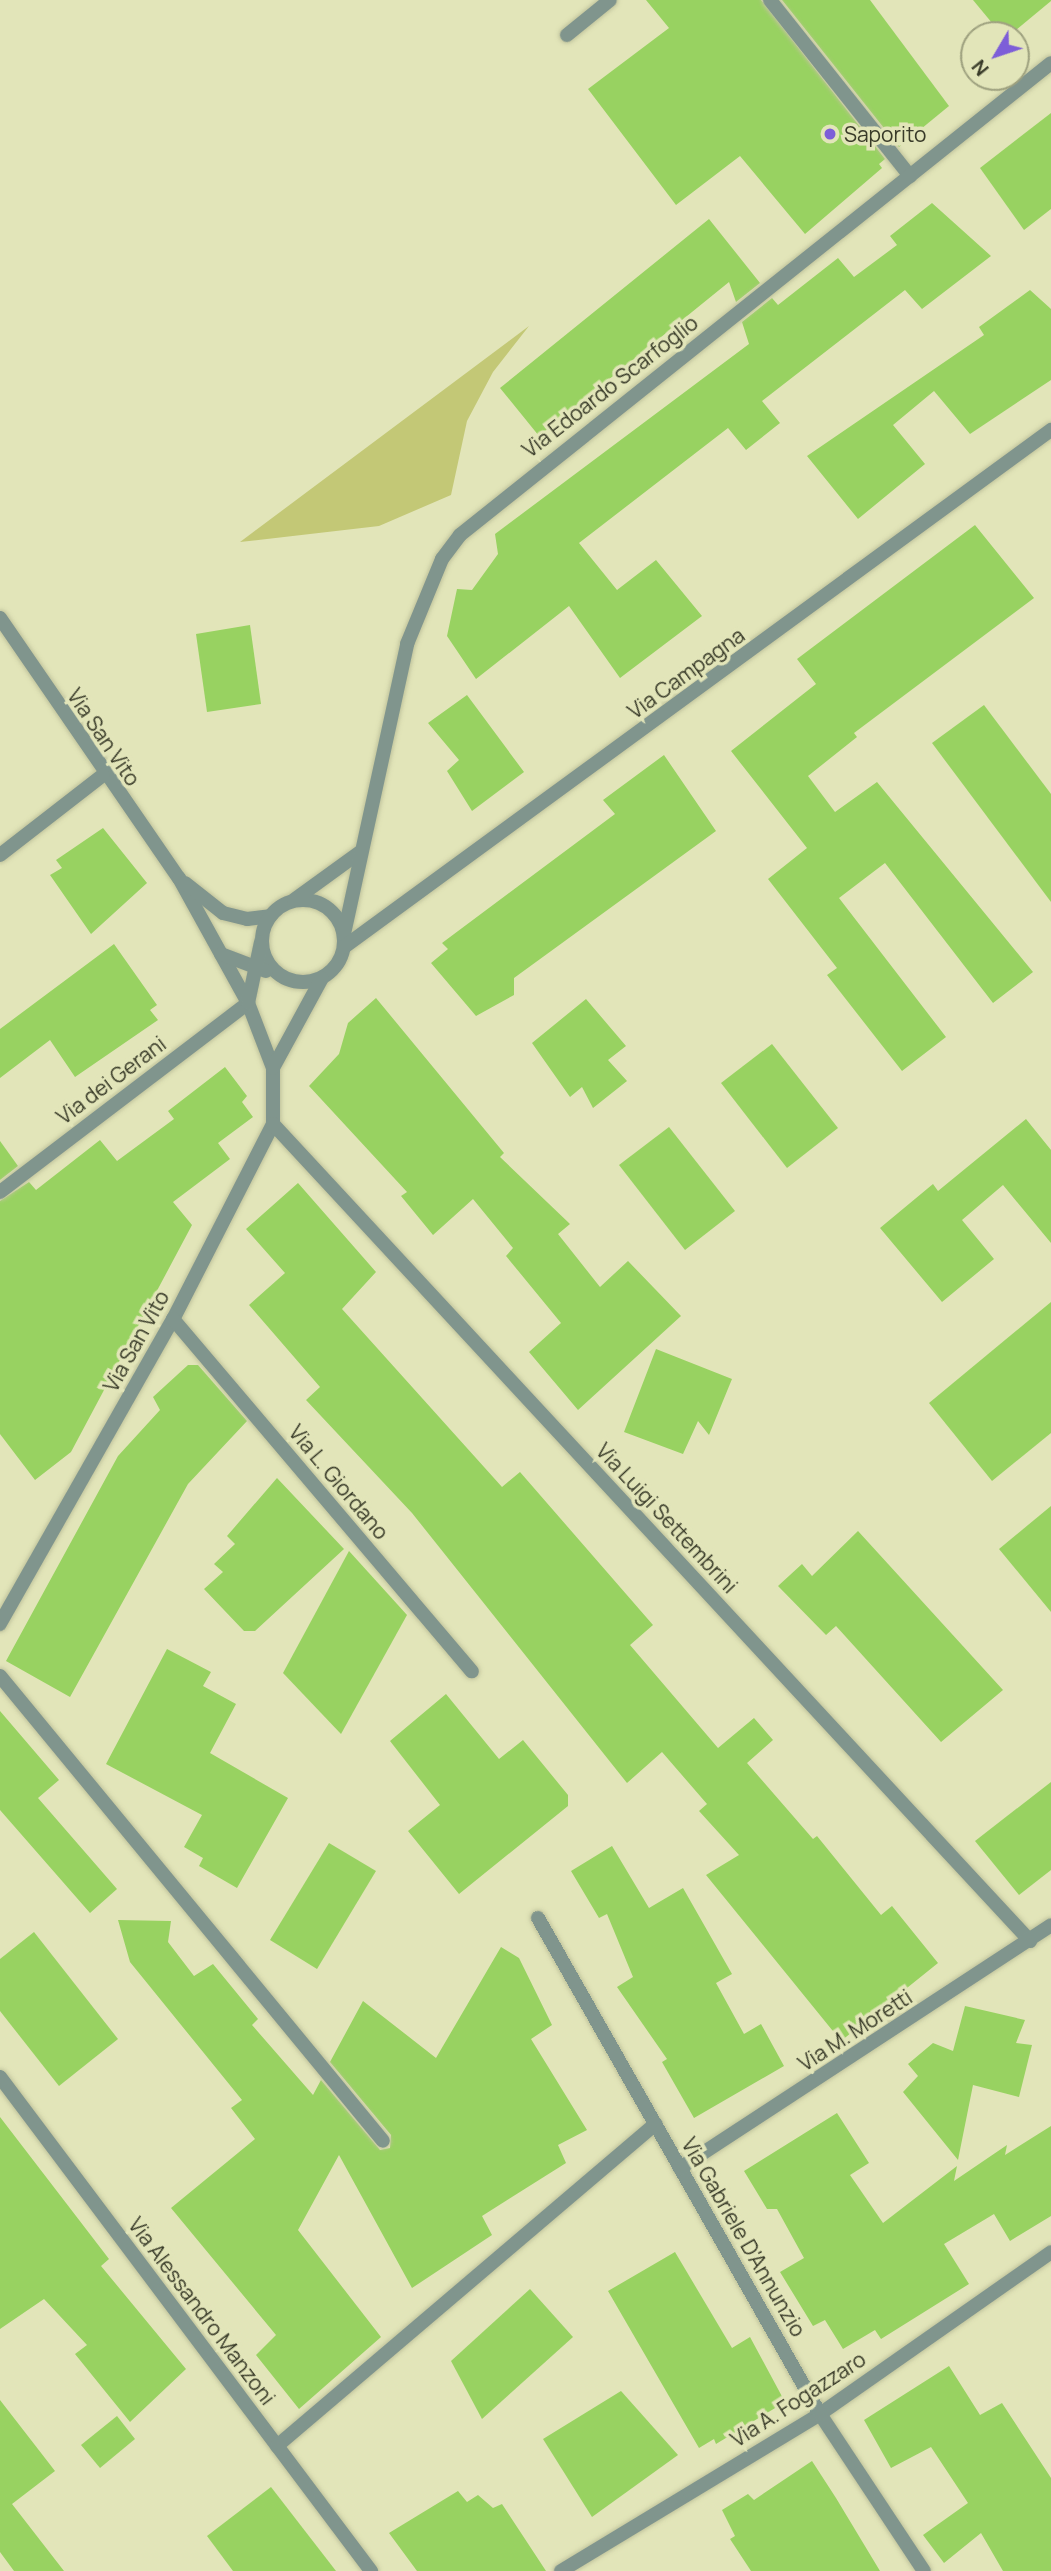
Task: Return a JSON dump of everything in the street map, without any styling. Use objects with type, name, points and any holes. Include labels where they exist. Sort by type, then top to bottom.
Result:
[{"type":"street","points":[[566,35],[610,0]]},
{"type":"street","points":[[770,0],[910,176]]},
{"type":"street","name":"Via Edoardo Scarfoglio","points":[[344,941],[360,852],[407,644],[442,559],[460,535],[1051,63]]},
{"type":"street","name":"Via Campagna","points":[[344,941],[1051,430]]},
{"type":"street","name":"Via San Vito","points":[[0,618],[103,775],[178,878],[248,1003],[274,1068],[273,1124],[173,1319],[0,1624]]},
{"type":"street","points":[[0,855],[103,775]]},
{"type":"street","points":[[248,1003],[258,968],[261,942],[270,916],[360,852]]},
{"type":"street","name":"Via San Vito","points":[[178,878],[223,913],[247,919],[270,916]]},
{"type":"street","points":[[221,954],[297,982],[322,978],[344,941],[340,922],[322,904],[293,900]]},
{"type":"street","points":[[261,942],[272,969],[283,978]]},
{"type":"street","name":"Via San Vito","points":[[274,1068],[322,978]]},
{"type":"street","name":"Via dei Gerani","points":[[0,1192],[248,1003]]},
{"type":"street","name":"Via Luigi Settembrini","points":[[273,1124],[1030,1941]]},
{"type":"street","name":"Via L. Giordano","points":[[173,1319],[472,1671]]},
{"type":"street","points":[[0,1676],[383,2141]]},
{"type":"street","name":"Via Gabriele D'Annunzio","points":[[538,1918],[820,2414],[924,2571]]},
{"type":"street","name":"Via M. Moretti","points":[[680,2168],[1051,1925]]},
{"type":"street","name":"Via Alessandro Manzoni","points":[[0,2077],[371,2571]]},
{"type":"street","points":[[277,2446],[655,2124]]},
{"type":"street","name":"Via A. Fogazzaro","points":[[561,2571],[820,2414],[1051,2252]]},
{"type":"green space","points":[[529,326],[493,372],[467,421],[451,495],[379,526],[240,542]]},
{"type":"building","points":[[646,0],[761,0],[885,159],[879,164],[882,168],[805,234],[740,156],[676,205],[588,89],[669,28]]},
{"type":"building","points":[[782,0],[870,0],[949,106],[899,147]]},
{"type":"building","points":[[973,0],[1051,0],[1027,21],[990,21]]},
{"type":"building","points":[[1051,113],[1051,209],[1024,230],[980,168]]},
{"type":"building","points":[[932,203],[991,256],[922,309],[905,290],[762,401],[780,423],[746,450],[728,428],[579,543],[617,590],[656,560],[702,616],[620,678],[569,606],[476,679],[447,636],[457,589],[472,590],[498,554],[495,534],[749,344],[742,322],[772,298],[778,305],[838,258],[854,277],[897,245],[890,236]]},
{"type":"building","points":[[709,219],[760,283],[736,302],[729,282],[539,436],[500,388]]},
{"type":"building","points":[[1030,290],[1051,309],[1051,380],[970,434],[934,391],[893,425],[925,464],[858,519],[807,456],[984,335],[979,327]]},
{"type":"building","points":[[975,525],[1034,598],[854,733],[857,737],[808,776],[835,812],[877,782],[1033,972],[993,1003],[885,863],[839,898],[946,1037],[902,1071],[827,975],[837,968],[768,879],[807,848],[731,751],[816,684],[797,659]]},
{"type":"building","points":[[250,625],[261,704],[207,712],[196,634]]},
{"type":"building","points":[[467,695],[524,772],[472,811],[447,771],[459,760],[428,723]]},
{"type":"building","points":[[984,705],[1051,794],[1051,902],[932,743]]},
{"type":"building","points":[[664,755],[716,831],[514,978],[514,995],[476,1016],[431,963],[448,949],[442,943],[615,814],[603,800]]},
{"type":"building","points":[[103,828],[147,883],[91,934],[50,875],[62,868],[56,860]]},
{"type":"building","points":[[114,944],[157,1005],[150,1010],[158,1020],[75,1077],[50,1040],[0,1078],[0,1029]]},
{"type":"building","points":[[376,998],[504,1153],[500,1157],[570,1224],[558,1234],[600,1287],[628,1261],[681,1316],[578,1410],[529,1352],[561,1323],[506,1256],[513,1248],[473,1199],[433,1235],[401,1196],[407,1192],[309,1086],[339,1054],[348,1023]]},
{"type":"building","points":[[586,999],[626,1046],[608,1060],[627,1081],[593,1108],[582,1087],[570,1097],[532,1043]]},
{"type":"building","points":[[772,1044],[838,1128],[787,1168],[721,1083]]},
{"type":"building","points":[[225,1067],[247,1096],[242,1102],[253,1117],[218,1143],[230,1159],[173,1202],[192,1225],[71,1452],[35,1480],[0,1434],[0,1201],[29,1182],[36,1190],[100,1140],[117,1161],[174,1119],[168,1111]]},
{"type":"building","points":[[1026,1119],[1051,1150],[1051,1243],[1003,1185],[962,1220],[994,1259],[942,1302],[880,1228],[933,1184],[938,1191]]},
{"type":"building","points":[[669,1127],[735,1211],[685,1250],[619,1165]]},
{"type":"building","points":[[0,1141],[18,1166],[0,1180]]},
{"type":"building","points":[[298,1183],[376,1272],[342,1309],[502,1487],[520,1472],[653,1625],[630,1645],[718,1748],[754,1718],[773,1740],[747,1763],[813,1839],[817,1836],[881,1915],[892,1906],[938,1963],[841,2041],[706,1875],[739,1855],[699,1811],[707,1804],[662,1752],[627,1783],[412,1513],[306,1400],[320,1387],[249,1305],[285,1273],[246,1229]]},
{"type":"building","points":[[1051,1302],[1051,1433],[992,1481],[929,1403]]},
{"type":"building","points":[[656,1349],[732,1379],[709,1435],[698,1421],[683,1454],[624,1432]]},
{"type":"building","points":[[188,1365],[198,1365],[247,1421],[188,1484],[70,1697],[6,1661],[118,1456],[160,1410],[153,1397]]},
{"type":"building","points":[[277,1478],[344,1549],[255,1631],[244,1631],[204,1589],[223,1572],[214,1564],[235,1544],[227,1536]]},
{"type":"building","points":[[1051,1506],[1051,1612],[999,1549]]},
{"type":"building","points":[[858,1531],[1003,1690],[941,1742],[836,1626],[826,1635],[778,1586],[802,1564],[812,1576]]},
{"type":"building","points":[[349,1551],[407,1615],[341,1734],[283,1673]]},
{"type":"building","points":[[167,1649],[211,1672],[203,1686],[236,1704],[210,1753],[288,1798],[237,1888],[199,1866],[203,1858],[184,1847],[202,1815],[106,1764]]},
{"type":"building","points":[[446,1694],[499,1759],[523,1740],[568,1795],[568,1806],[459,1894],[408,1831],[440,1805],[390,1741]]},
{"type":"building","points":[[0,1711],[59,1780],[38,1798],[117,1889],[90,1913],[0,1810]]},
{"type":"building","points":[[1051,1782],[1051,1870],[1019,1895],[975,1841]]},
{"type":"building","points":[[329,1843],[376,1871],[317,1969],[270,1940]]},
{"type":"building","points":[[612,1846],[649,1908],[683,1888],[732,1974],[716,1983],[744,2034],[761,2024],[784,2066],[694,2118],[662,2062],[667,2059],[617,1987],[633,1977],[607,1914],[599,1918],[571,1871]]},
{"type":"building","points":[[118,1920],[171,1921],[168,1942],[194,1976],[213,1964],[258,2019],[252,2025],[313,2095],[321,2080],[380,2150],[390,2148],[391,2135],[330,2062],[363,2001],[436,2058],[501,1947],[519,1958],[552,2025],[531,2039],[587,2130],[558,2145],[566,2163],[482,2216],[492,2235],[412,2288],[339,2155],[298,2230],[381,2337],[299,2409],[256,2355],[276,2335],[171,2208],[255,2139],[231,2108],[242,2100],[130,1962]]},
{"type":"building","points":[[34,1932],[118,2039],[59,2086],[0,2011],[0,1959]]},
{"type":"building","points":[[965,2006],[1025,2020],[1016,2043],[1032,2045],[1019,2097],[973,2085],[958,2160],[903,2092],[918,2076],[908,2064],[933,2043],[953,2051]]},
{"type":"building","points":[[837,2113],[869,2163],[850,2175],[883,2223],[957,2166],[954,2181],[1007,2145],[1005,2155],[1051,2126],[1051,2216],[1010,2241],[994,2214],[944,2244],[969,2284],[881,2339],[875,2330],[843,2349],[825,2320],[813,2326],[780,2272],[804,2258],[777,2209],[767,2209],[744,2171]]},
{"type":"building","points":[[0,2117],[109,2259],[101,2266],[186,2369],[130,2422],[75,2354],[87,2345],[44,2299],[0,2329]]},
{"type":"building","points":[[675,2252],[732,2348],[750,2337],[785,2402],[716,2444],[714,2439],[699,2448],[608,2291]]},
{"type":"building","points":[[530,2289],[573,2337],[482,2419],[451,2361]]},
{"type":"building","points":[[949,2366],[980,2415],[1002,2403],[1051,2478],[1051,2571],[1003,2571],[981,2533],[944,2563],[923,2535],[968,2503],[931,2447],[891,2468],[864,2420]]},
{"type":"building","points":[[621,2391],[678,2455],[592,2517],[543,2439]]},
{"type":"building","points":[[0,2400],[55,2471],[12,2504],[64,2571],[14,2571],[0,2552]]},
{"type":"building","points":[[117,2416],[135,2439],[100,2468],[81,2445]]},
{"type":"building","points":[[812,2461],[880,2571],[751,2571],[730,2539],[735,2536],[722,2510],[748,2494],[754,2500]]},
{"type":"building","points":[[271,2487],[336,2571],[233,2571],[207,2536]]},
{"type":"building","points":[[458,2491],[467,2502],[478,2495],[493,2508],[502,2504],[546,2571],[417,2571],[389,2533]]},
{"type":"place","name":"Saporito","points":[[830,134]]}]
